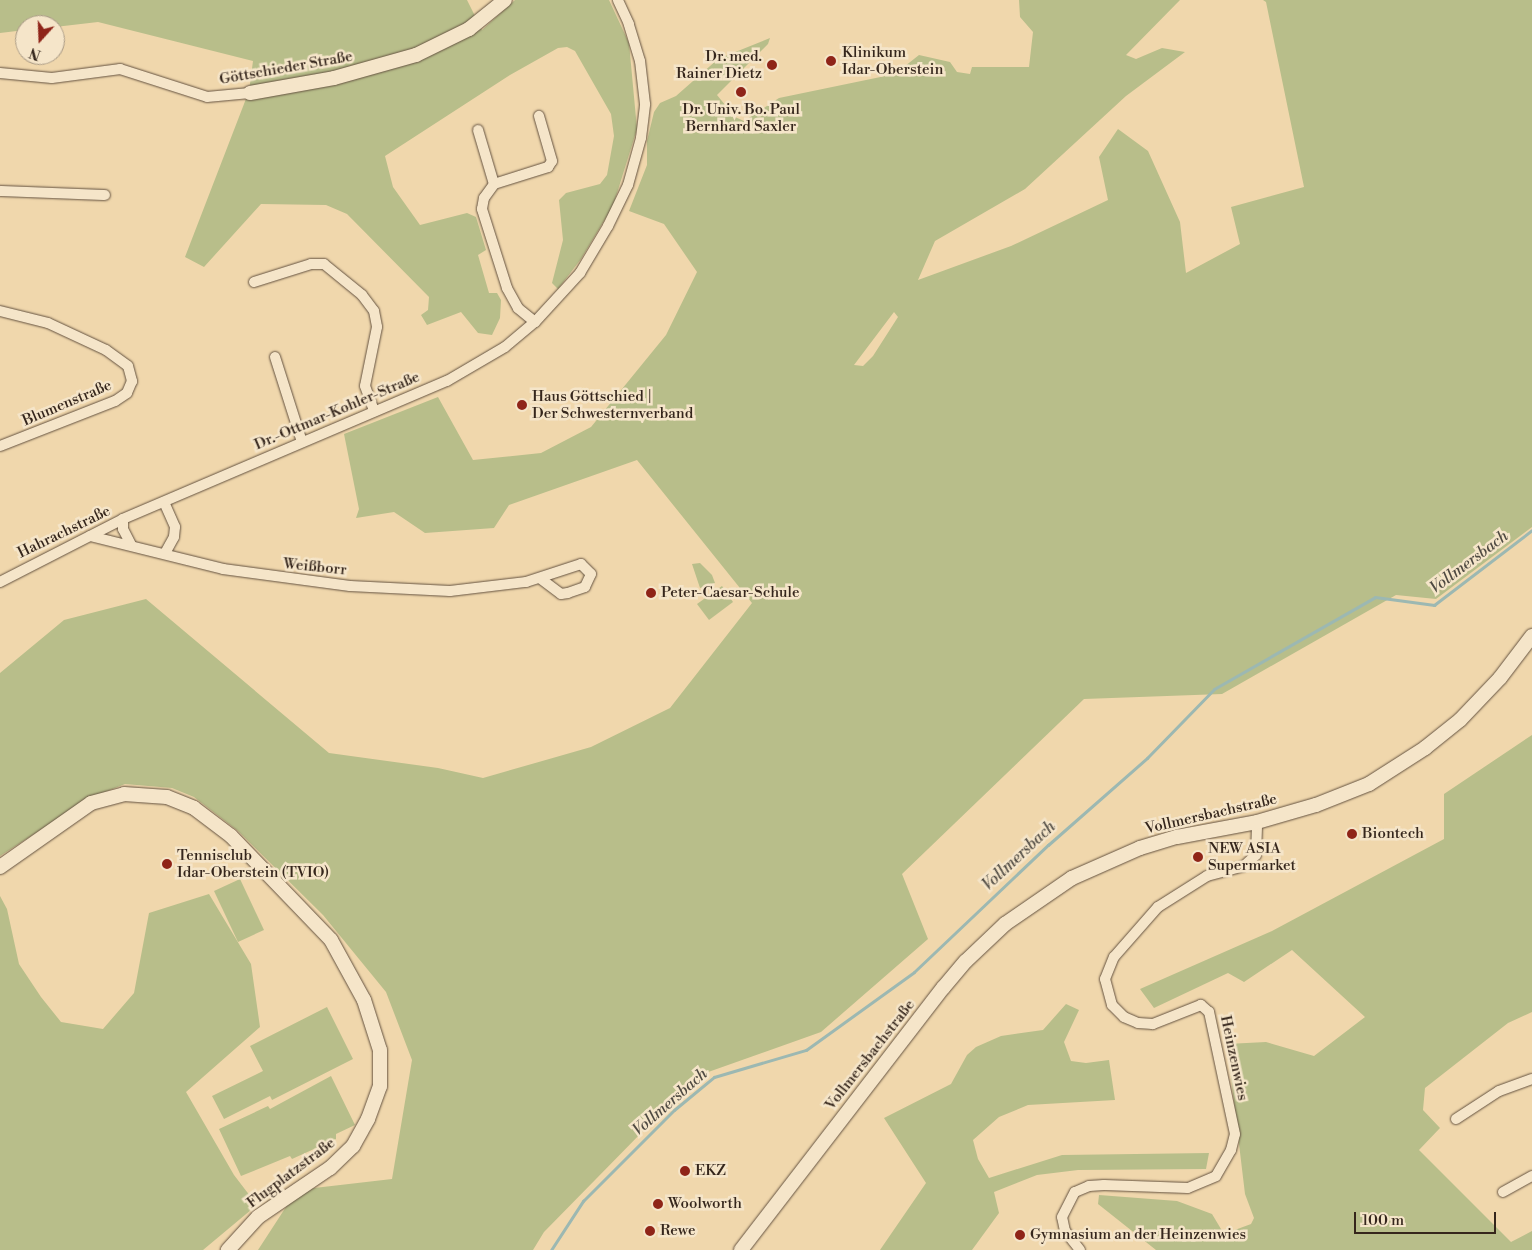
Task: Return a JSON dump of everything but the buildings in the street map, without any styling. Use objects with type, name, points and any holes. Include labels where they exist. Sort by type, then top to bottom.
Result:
[{"type":"street","name":"Göttschieder Straße","points":[[0,73],[52,78],[120,69],[207,97],[250,93],[334,78],[416,56],[469,29],[505,0]]},
{"type":"street","name":"Dr.-Ottmar-Kohler-Straße","points":[[142,511],[469,370],[505,347],[535,322],[580,273],[597,245],[622,201],[639,147],[644,90],[634,39],[618,0]]},
{"type":"street","points":[[535,322],[518,308],[507,288],[482,209],[484,198],[494,184],[548,167],[552,160],[539,116]]},
{"type":"street","points":[[478,130],[494,184]]},
{"type":"street","points":[[0,192],[105,194]]},
{"type":"street","points":[[254,282],[311,264],[324,264],[362,295],[374,311],[378,327],[365,386],[374,411]]},
{"type":"street","name":"Blumenstraße","points":[[0,311],[34,319],[85,338],[124,361],[132,377],[127,393],[115,401],[0,446]]},
{"type":"street","points":[[275,357],[302,442]]},
{"type":"street","points":[[164,502],[175,527],[174,537],[165,553]]},
{"type":"street","name":"Hahrachstraße","points":[[0,582],[142,511]]},
{"type":"street","points":[[123,519],[123,528],[131,545]]},
{"type":"street","name":"Weißborr","points":[[90,536],[263,576],[350,586],[450,591],[541,579]]},
{"type":"street","name":"Vollmersbachstraße","points":[[740,1250],[949,982],[1005,924],[1060,884],[1115,858],[1176,837],[1257,822],[1316,805],[1369,784],[1425,748],[1460,720],[1500,678],[1532,636]]},
{"type":"street","name":"Flugplatzstraße","points":[[0,867],[91,802],[124,794],[167,797],[194,808],[231,836],[331,940],[364,1000],[380,1050],[380,1086],[368,1119],[353,1146],[330,1168],[258,1217],[228,1250]]},
{"type":"street","name":"Heinzenwies","points":[[1080,1250],[1065,1231],[1062,1218],[1075,1192],[1089,1186],[1104,1184],[1188,1188],[1216,1176],[1231,1150],[1235,1134],[1209,1012],[1201,1005],[1153,1024],[1138,1023],[1124,1017],[1112,1005],[1105,979],[1114,957],[1158,908],[1207,876],[1244,866],[1256,855],[1257,822]]},
{"type":"street","points":[[1456,1119],[1499,1091],[1532,1079]]},
{"type":"street","points":[[1503,1192],[1532,1176]]},
{"type":"green space","points":[[0,0],[467,0],[482,30],[515,0],[609,0],[629,43],[637,129],[613,206],[581,259],[558,289],[552,283],[563,240],[559,200],[566,193],[600,184],[607,175],[614,136],[611,114],[575,51],[567,47],[558,48],[510,75],[385,156],[393,187],[420,225],[467,213],[476,217],[486,250],[478,255],[489,293],[497,293],[501,300],[500,318],[492,335],[478,333],[461,312],[427,325],[421,315],[428,310],[429,297],[347,214],[326,205],[261,204],[204,267],[185,257],[249,91],[253,61],[98,22],[65,26],[65,15],[15,15],[15,31],[0,33]]},
{"type":"green space","points":[[1019,0],[1180,0],[1126,55],[1136,59],[1162,48],[1185,52],[1126,96],[1025,189],[935,241],[918,280],[1011,246],[1108,200],[1099,157],[1118,129],[1148,151],[1180,222],[1186,273],[1240,244],[1231,207],[1304,187],[1266,2],[1263,0],[1532,0],[1532,527],[1436,599],[1396,595],[1222,694],[1084,699],[902,874],[928,939],[821,1032],[697,1076],[544,1232],[533,1250],[258,1250],[297,1190],[392,1179],[412,1060],[386,992],[323,915],[238,831],[194,797],[172,788],[125,784],[90,798],[0,856],[0,673],[64,620],[146,599],[329,753],[438,768],[483,778],[591,747],[670,708],[752,603],[637,460],[509,505],[494,528],[425,533],[394,512],[356,518],[359,509],[344,434],[438,397],[473,460],[541,453],[591,427],[666,335],[697,272],[664,224],[629,211],[647,165],[647,141],[654,112],[660,103],[676,96],[718,59],[770,38],[768,44],[717,95],[735,117],[744,121],[779,98],[895,74],[919,55],[950,62],[957,72],[970,74],[972,67],[1029,67],[1033,32],[1020,17]],"holes":[[[894,312],[898,317],[873,356],[863,366],[854,365]]]},
{"type":"green space","points":[[700,563],[712,575],[715,583],[700,588],[692,564]]},
{"type":"green space","points":[[722,586],[733,602],[709,620],[697,604]]},
{"type":"green space","points":[[1532,735],[1532,1012],[1508,1023],[1425,1088],[1423,1110],[1440,1128],[1419,1150],[1511,1242],[1532,1231],[1532,1250],[1156,1250],[1098,1204],[1099,1195],[1177,1201],[1212,1214],[1224,1234],[1251,1224],[1254,1218],[1245,1194],[1227,1044],[1266,1042],[1314,1056],[1365,1017],[1292,950],[1244,982],[1228,973],[1154,1008],[1140,989],[1272,931],[1444,839],[1444,794]]},
{"type":"green space","points":[[240,879],[264,930],[238,942],[214,891]]},
{"type":"green space","points":[[209,894],[251,964],[260,1027],[186,1092],[234,1175],[257,1205],[203,1250],[0,1250],[0,896],[7,909],[19,964],[41,997],[61,1022],[103,1029],[134,993],[149,913]]},
{"type":"green space","points":[[1066,1004],[1079,1010],[1064,1042],[1071,1061],[1086,1063],[1109,1060],[1115,1100],[1028,1105],[999,1117],[973,1140],[978,1159],[989,1178],[1062,1155],[1209,1153],[1206,1169],[1078,1170],[1037,1175],[994,1192],[999,1213],[972,1250],[880,1250],[926,1183],[884,1118],[951,1084],[967,1055],[976,1047],[1001,1036],[1043,1030]]},
{"type":"green space","points":[[327,1007],[353,1059],[272,1100],[270,1096],[224,1119],[212,1096],[263,1071],[250,1046]]},
{"type":"green space","points":[[331,1076],[355,1125],[336,1134],[336,1139],[292,1159],[290,1156],[241,1176],[219,1129],[268,1106],[270,1109]]},
{"type":"waterway","name":"Vollmersbach","points":[[551,1250],[583,1201],[674,1110],[714,1077],[806,1050],[914,972],[1048,845],[1147,758],[1214,689],[1375,597],[1434,605],[1532,530]]},
{"type":"place","name":"Klinikum Idar-Oberstein","points":[[831,61]]},
{"type":"place","name":"Dr. med. Rainer Dietz","points":[[772,65]]},
{"type":"place","name":"Dr. Univ. Bo. Paul Bernhard Saxler","points":[[741,92]]},
{"type":"place","name":"Haus Göttschied | Der Schwesternverband","points":[[522,405]]},
{"type":"place","name":"Peter-Caesar-Schule","points":[[651,593]]},
{"type":"place","name":"Biontech","points":[[1352,834]]},
{"type":"place","name":"NEW ASIA Supermarket","points":[[1198,857]]},
{"type":"place","name":"Tennisclub Idar-Oberstein (TVIO)","points":[[167,864]]},
{"type":"place","name":"EKZ","points":[[685,1171]]},
{"type":"place","name":"Woolworth","points":[[658,1204]]},
{"type":"place","name":"Rewe","points":[[650,1231]]},
{"type":"place","name":"Gymnasium an der Heinzenwies","points":[[1020,1235]]}]
